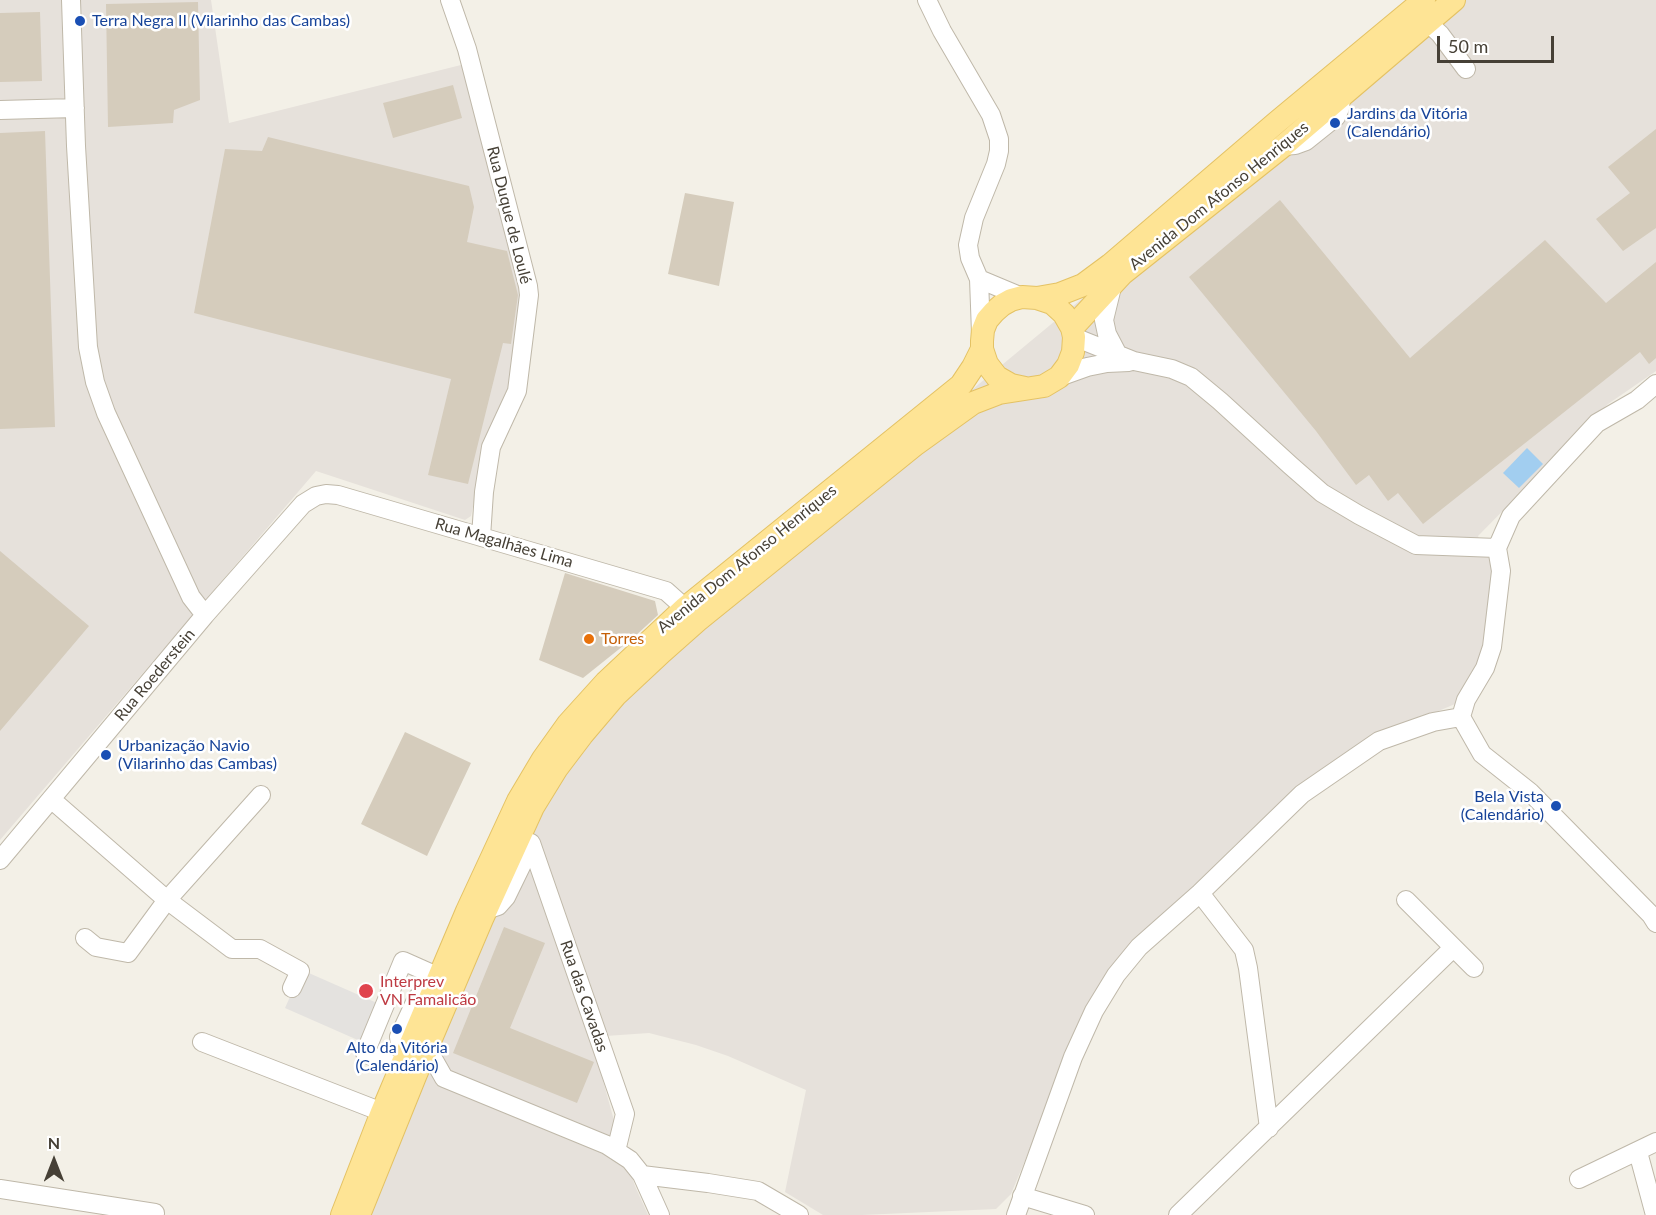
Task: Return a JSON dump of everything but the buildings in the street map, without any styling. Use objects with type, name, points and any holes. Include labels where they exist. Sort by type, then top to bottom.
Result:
[{"type":"main road","name":"Avenida Dom Afonso Henriques","points":[[359,1215],[437,982],[466,911],[518,801],[543,759],[568,724],[606,682],[685,609],[960,386],[973,367],[982,345],[983,330],[987,320],[1002,305],[1011,300],[1060,294],[1083,285],[1110,265],[1277,122],[1426,11],[1454,0]]},
{"type":"main road","name":"Avenida Dom Afonso Henriques","points":[[342,1215],[382,1112],[406,1071],[427,1048],[486,910],[525,839],[533,807],[557,768],[616,695],[697,621],[916,444],[973,403],[999,393],[1044,386],[1059,377],[1068,365],[1073,351],[1073,332],[1113,283],[1341,98],[1426,11]]},
{"type":"main road","points":[[1030,297],[1052,303],[1064,314],[1073,332]]},
{"type":"main road","points":[[982,345],[987,364],[997,377],[1011,386],[1027,389]]},
{"type":"street","points":[[71,0],[87,347],[95,382],[106,413],[191,597],[205,615]]},
{"type":"street","name":"Rua Duque de Loulé","points":[[450,0],[467,49],[529,295],[517,391],[491,447],[484,492],[481,537]]},
{"type":"street","points":[[927,0],[942,31],[991,116],[999,139],[996,164],[974,218],[968,245],[970,258],[979,279],[982,345]]},
{"type":"street","points":[[1426,11],[1466,69]]},
{"type":"street","points":[[0,110],[75,108]]},
{"type":"street","points":[[979,279],[1030,297]]},
{"type":"street","points":[[1113,283],[1104,320],[1107,334],[1126,358]]},
{"type":"street","points":[[1073,332],[1126,358],[1172,369],[1191,377],[1322,493],[1416,545],[1497,548]]},
{"type":"street","points":[[1059,377],[1087,367],[1126,358]]},
{"type":"street","points":[[1656,384],[1637,400],[1597,423],[1511,516],[1497,548],[1501,571],[1491,647],[1485,668],[1466,700],[1461,717],[1482,754],[1530,792],[1651,915],[1656,923]]},
{"type":"street","name":"Rua Magalhães Lima","points":[[316,496],[338,495],[666,591],[685,609]]},
{"type":"street","name":"Rua Roederstein","points":[[0,860],[205,615],[303,504],[316,496]]},
{"type":"street","points":[[1016,1215],[1073,1057],[1094,1011],[1116,975],[1139,947],[1200,893],[1302,794],[1380,741],[1433,722],[1461,717]]},
{"type":"street","points":[[85,938],[96,947],[128,953],[167,900],[261,795]]},
{"type":"street","points":[[51,799],[167,900],[232,949],[260,949],[300,970],[292,988]]},
{"type":"street","name":"Rua das Cavadas","points":[[525,839],[625,1114],[616,1151]]},
{"type":"street","points":[[1200,893],[1244,950],[1269,1128]]},
{"type":"street","points":[[1406,900],[1474,968]]},
{"type":"street","points":[[1178,1215],[1453,948]]},
{"type":"street","points":[[437,982],[403,961],[364,1053],[406,1071],[444,1078],[607,1145],[630,1160],[642,1175],[660,1215]]},
{"type":"street","points":[[202,1042],[382,1112]]},
{"type":"street","points":[[427,1048],[444,1078]]},
{"type":"street","points":[[1579,1179],[1656,1142]]},
{"type":"street","points":[[1638,1152],[1655,1215]]},
{"type":"street","points":[[642,1175],[758,1191],[800,1215]]},
{"type":"street","points":[[0,1189],[155,1213]]},
{"type":"street","points":[[1022,1196],[1085,1215]]},
{"type":"shaded area","points":[[0,0],[211,0],[229,123],[465,64],[523,282],[511,391],[481,468],[471,516],[465,520],[316,471],[0,840]]},
{"type":"shaded area","points":[[1450,0],[1656,0],[1656,371],[1608,404],[1478,536],[1493,566],[1484,647],[1471,678],[1455,704],[1372,739],[1311,783],[1237,843],[1164,915],[1060,1076],[1011,1194],[996,1209],[823,1215],[785,1192],[806,1090],[728,1056],[649,1033],[591,1037],[618,1135],[635,1186],[648,1215],[365,1215],[531,793],[799,533],[1212,191]]},
{"type":"shaded area","points":[[302,970],[377,1003],[360,1041],[285,1008]]},
{"type":"water","points":[[1527,448],[1543,464],[1519,488],[1503,473]]},
{"type":"place","name":"Terra Negra II (Vilarinho das Cambas)","points":[[80,21]]},
{"type":"place","name":"Jardins da Vitória (Calendário)","points":[[1335,123]]},
{"type":"place","name":"Torres","points":[[589,639]]},
{"type":"place","name":"Urbanização Navio (Vilarinho das Cambas)","points":[[106,755]]},
{"type":"place","name":"Bela Vista (Calendário)","points":[[1556,806]]},
{"type":"place","name":"Interprev VN Famalicão","points":[[366,991]]},
{"type":"place","name":"Alto da Vitória (Calendário)","points":[[397,1029]]}]
